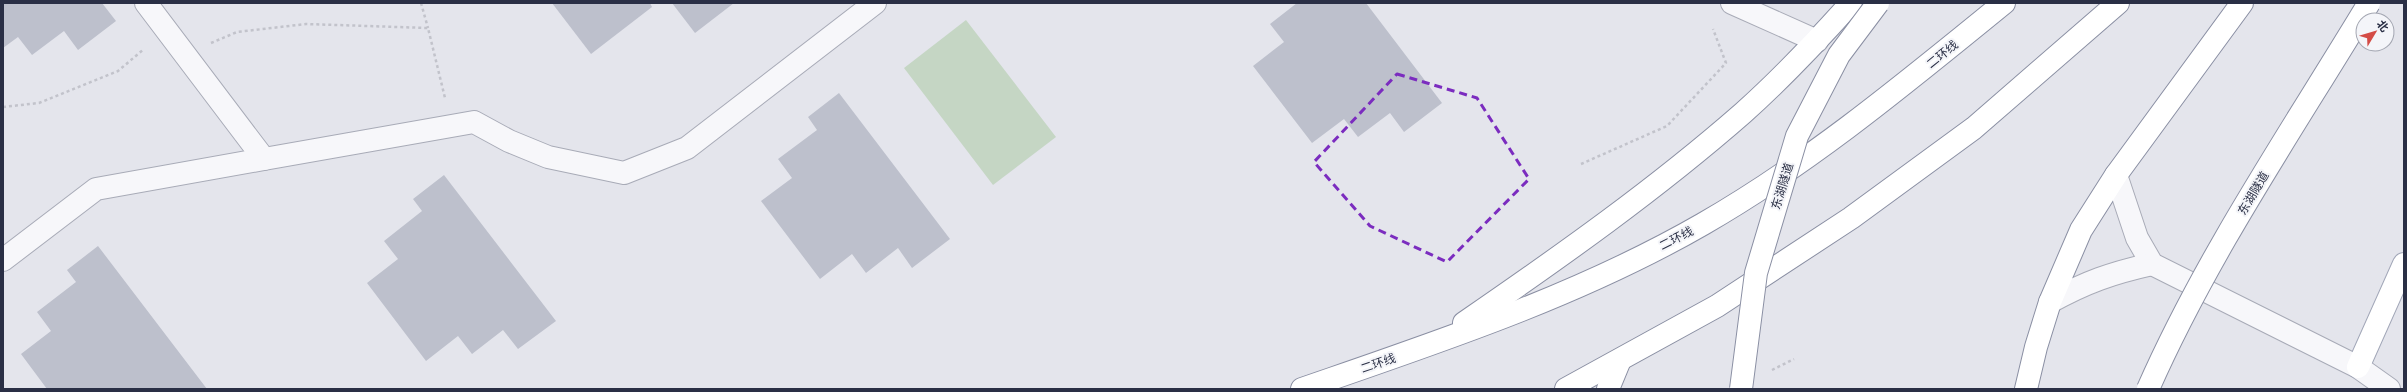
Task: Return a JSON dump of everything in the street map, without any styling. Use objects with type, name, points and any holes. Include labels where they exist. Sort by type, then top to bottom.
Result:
[{"type":"main road","points":[[1433,344],[1566,252],[1671,172],[1743,112],[1817,41],[1852,3]]},
{"type":"main road","name":"东湖隧道","points":[[1740,389],[1756,273],[1797,136],[1839,55],[1878,3]]},
{"type":"main road","name":"二环线","points":[[1302,389],[1433,344],[1586,284],[1703,224],[1807,156],[1924,68],[2004,3]]},
{"type":"main road","points":[[1566,389],[1717,306],[1851,218],[1974,128],[2118,3]]},
{"type":"main road","points":[[2026,389],[2036,347],[2050,302],[2081,230],[2116,175],[2242,3]]},
{"type":"main road","name":"东湖隧道","points":[[2148,389],[2197,290],[2255,190],[2369,3]]},
{"type":"main road","points":[[2358,367],[2404,264]]},
{"type":"main road","points":[[1608,389],[1620,360]]},
{"type":"street","points":[[146,3],[264,159]]},
{"type":"street","points":[[3,260],[96,189],[474,122],[509,141],[548,158],[624,173],[687,148],[875,3]]},
{"type":"street","points":[[1732,3],[1817,41]]},
{"type":"street","points":[[2116,175],[2137,238],[2152,264],[2358,367],[2389,389]]},
{"type":"street","points":[[2050,302],[2081,285],[2112,273],[2152,264]]},
{"type":"path","points":[[422,3],[452,126]]},
{"type":"path","points":[[185,54],[237,32],[306,24],[428,28]]},
{"type":"path","points":[[1581,164],[1667,126],[1726,63],[1713,28]]},
{"type":"path","points":[[3,107],[39,103],[118,70],[167,31]]},
{"type":"highlighted area","points":[[1397,74],[1477,98],[1529,179],[1447,262],[1370,226],[1314,162]]},
{"type":"green space","points":[[966,20],[1056,137],[993,185],[904,68]]},
{"type":"building","points":[[3,3],[102,3],[116,21],[78,50],[64,31],[32,55],[18,37],[3,48]]},
{"type":"building","points":[[552,3],[650,3],[652,7],[591,54]]},
{"type":"building","points":[[672,3],[734,3],[695,33]]},
{"type":"building","points":[[1297,3],[1366,3],[1442,103],[1404,132],[1390,113],[1358,137],[1344,119],[1312,143],[1253,66],[1284,42],[1270,24]]},
{"type":"building","points":[[839,93],[950,239],[912,268],[898,248],[866,273],[852,254],[820,279],[761,201],[792,178],[778,159],[817,130],[808,117]]},
{"type":"building","points":[[444,175],[556,321],[518,349],[503,330],[472,354],[458,336],[426,361],[367,283],[398,259],[384,241],[422,211],[413,199]]},
{"type":"building","points":[[98,246],[207,389],[47,389],[21,354],[51,331],[37,312],[76,282],[67,270]]}]
